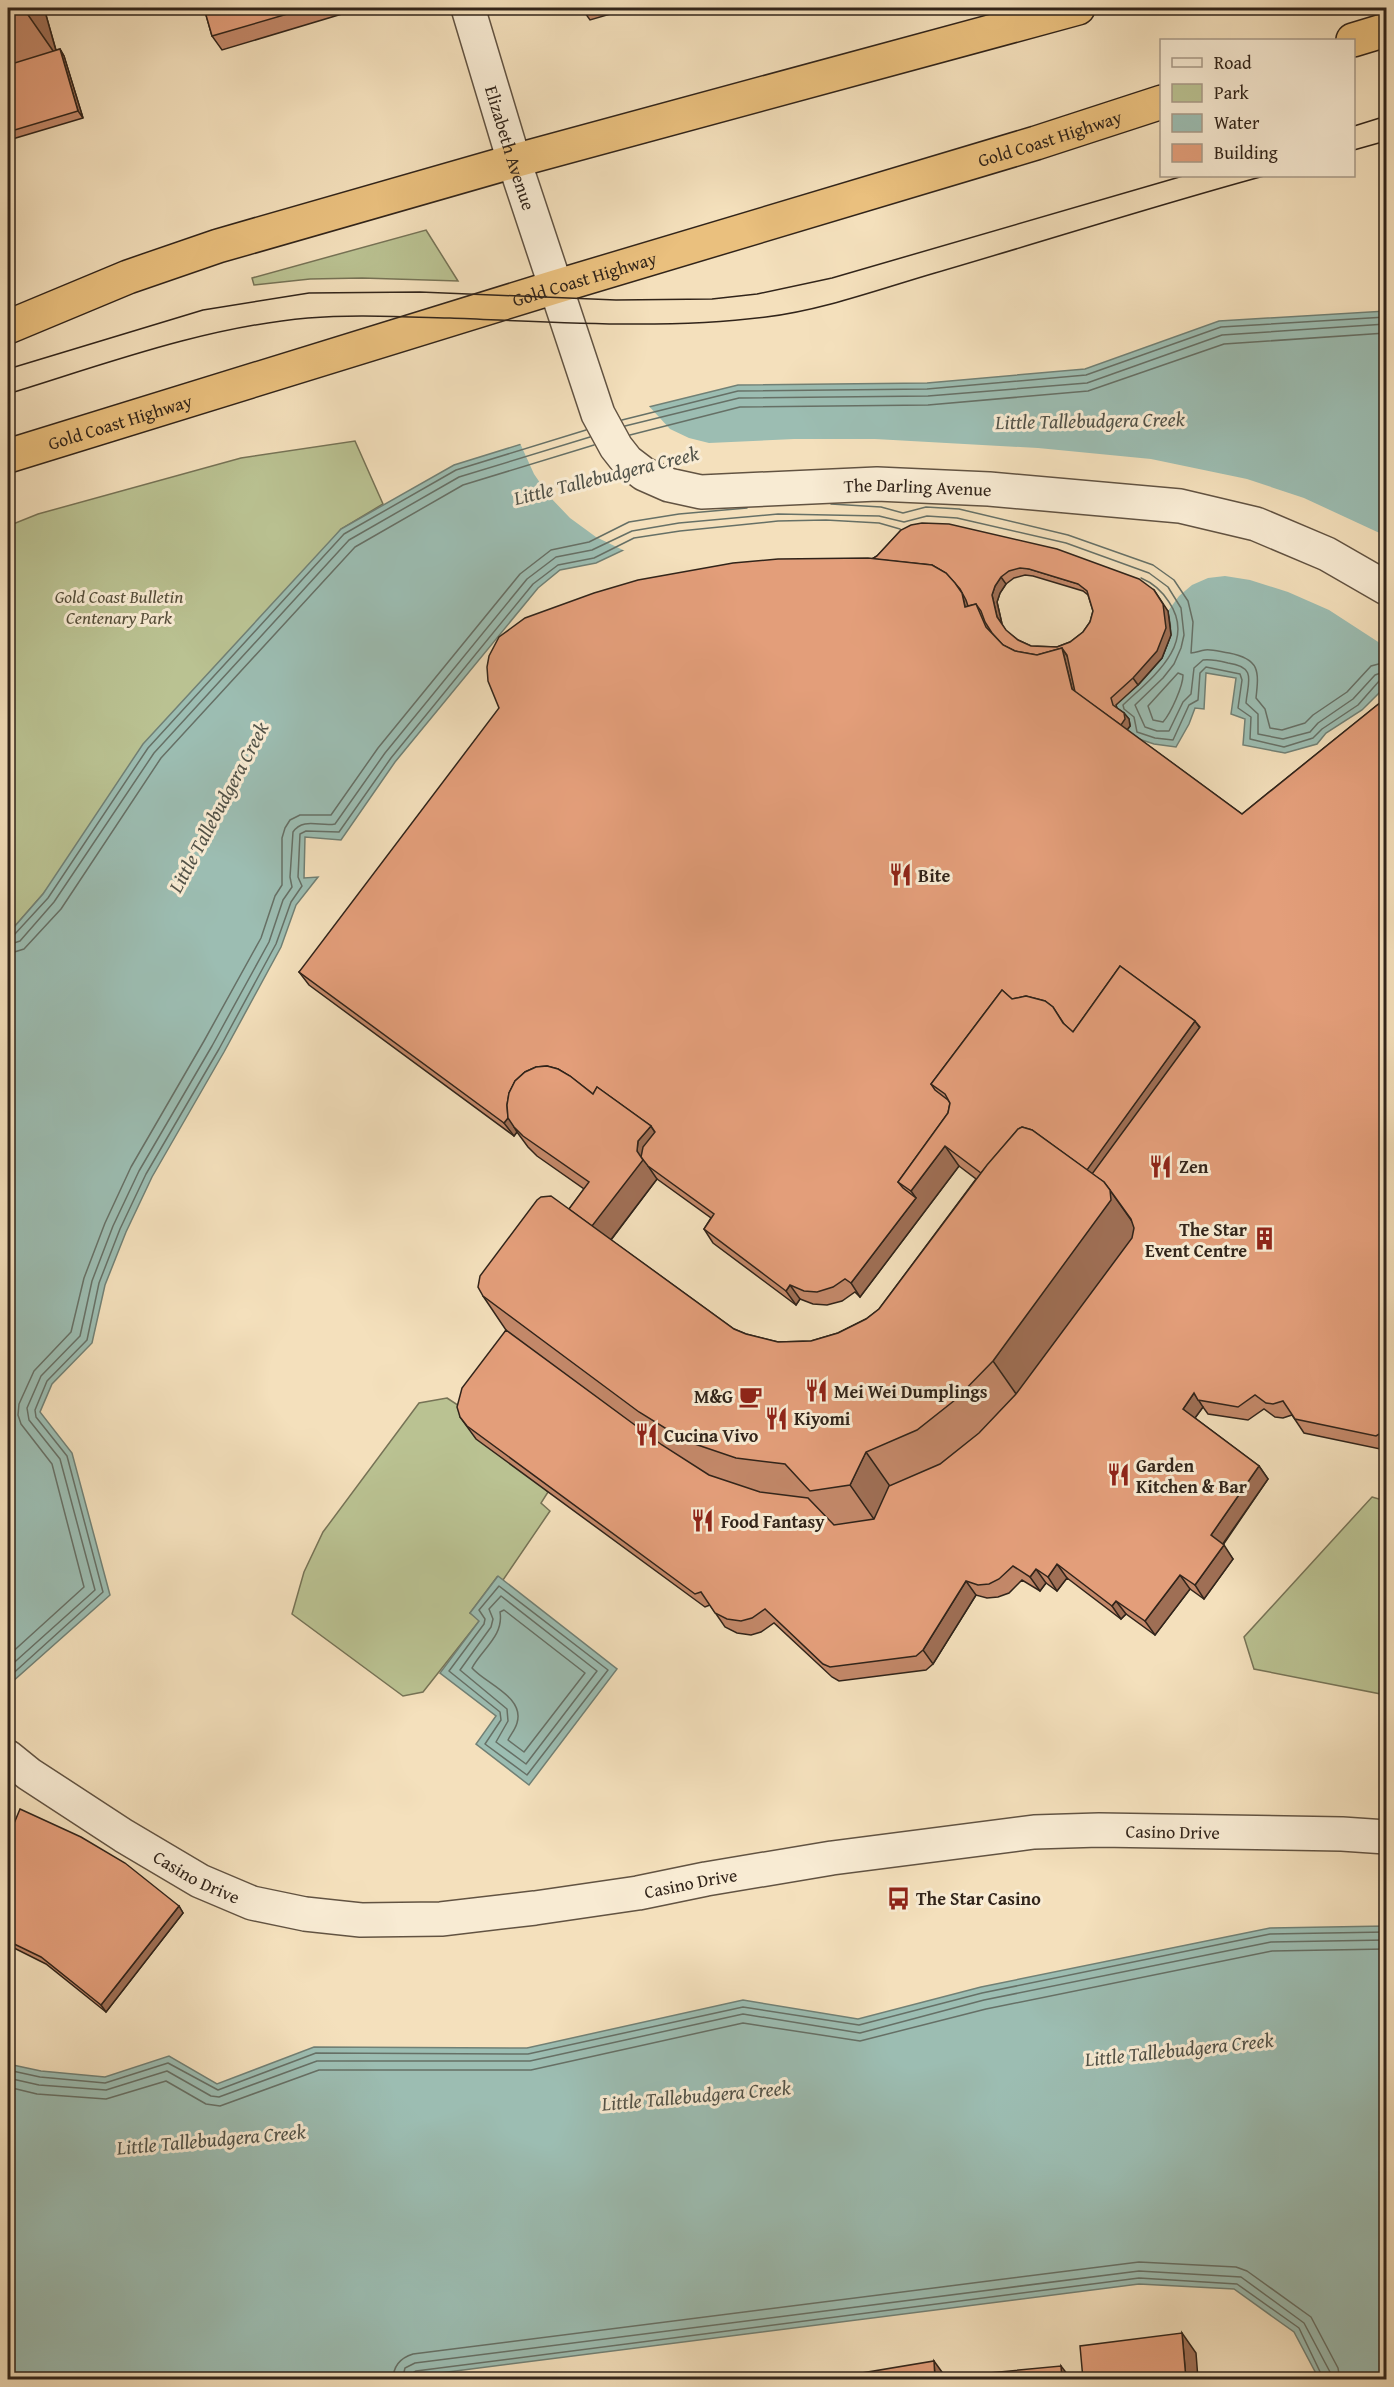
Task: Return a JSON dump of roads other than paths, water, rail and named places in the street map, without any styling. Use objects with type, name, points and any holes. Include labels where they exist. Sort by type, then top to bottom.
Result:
[{"type":"highway","points":[[8,327],[176,259],[514,161],[1078,8]]},
{"type":"highway","points":[[1355,39],[1386,30]]},
{"type":"highway","name":"Gold Coast Highway","points":[[8,456],[555,287],[1002,153],[1160,102]]},
{"type":"street","name":"Elizabeth Avenue","points":[[468,8],[555,287]]},
{"type":"street","name":"The Darling Avenue","points":[[555,287],[598,414],[616,447],[627,461],[644,474],[669,485],[701,492],[888,485],[989,489],[1180,506],[1256,524],[1327,554],[1386,588]]},
{"type":"street","name":"Casino Drive","points":[[18,1766],[124,1836],[200,1881],[252,1903],[305,1914],[361,1920],[441,1918],[535,1908],[638,1893],[832,1858],[1034,1832],[1099,1830],[1342,1834],[1386,1837]]},
{"type":"water","name":"Little Tallebudgera Creek","points":[[1386,311],[1386,680],[1380,692],[1362,710],[1326,733],[1317,744],[1285,753],[1243,745],[1245,719],[1231,714],[1236,678],[1206,673],[1204,709],[1195,708],[1176,747],[1154,744],[1124,734],[1130,726],[1129,720],[1118,712],[1116,705],[1151,671],[1167,646],[1170,634],[1170,622],[1166,610],[1144,586],[878,529],[778,527],[636,544],[596,563],[560,570],[538,588],[395,762],[341,840],[305,837],[304,878],[318,877],[296,905],[281,947],[152,1177],[126,1232],[105,1285],[92,1343],[52,1384],[40,1412],[72,1453],[110,1595],[11,1683],[8,1689],[8,934],[43,894],[143,744],[341,529],[454,465],[612,416],[738,385],[927,383],[1085,369],[1219,321]]},
{"type":"water","points":[[498,1576],[617,1669],[529,1785],[476,1744],[496,1716],[440,1673],[479,1621],[470,1613]]},
{"type":"water","name":"Little Tallebudgera Creek","points":[[1386,1926],[1386,2379],[1319,2379],[1294,2332],[1234,2289],[1139,2284],[393,2379],[8,2379],[8,2064],[41,2071],[105,2077],[169,2056],[217,2084],[314,2047],[527,2048],[743,2000],[858,2019],[981,1987],[1270,1928]]},
{"type":"tram line","points":[[1355,126],[1386,116]]},
{"type":"tram line","points":[[1355,150],[1386,141]]},
{"type":"tram line","points":[[8,369],[203,310],[309,293],[420,292],[616,300],[712,299],[757,294],[832,278],[1180,177]]},
{"type":"tram line","points":[[8,394],[193,338],[231,329],[308,318],[379,316],[648,324],[727,321],[787,314],[851,298],[1260,177]]},
{"type":"place","name":"Bite","points":[[900,875]]},
{"type":"place","name":"Zen","points":[[1161,1166]]},
{"type":"place","name":"The Star Event Centre","points":[[1265,1239]]},
{"type":"place","name":"Mei Wei Dumplings","points":[[816,1391]]},
{"type":"place","name":"M&G","points":[[751,1396]]},
{"type":"place","name":"Kiyomi","points":[[776,1418]]},
{"type":"place","name":"Cucina Vivo","points":[[646,1435]]},
{"type":"place","name":"Garden Kitchen & Bar","points":[[1118,1475]]},
{"type":"place","name":"Food Fantasy","points":[[703,1521]]},
{"type":"place","name":"The Star Casino","points":[[898,1898]]},
{"type":"park label","name":"Gold Coast Bulletin Centenary Park","points":[[119,606]]}]
